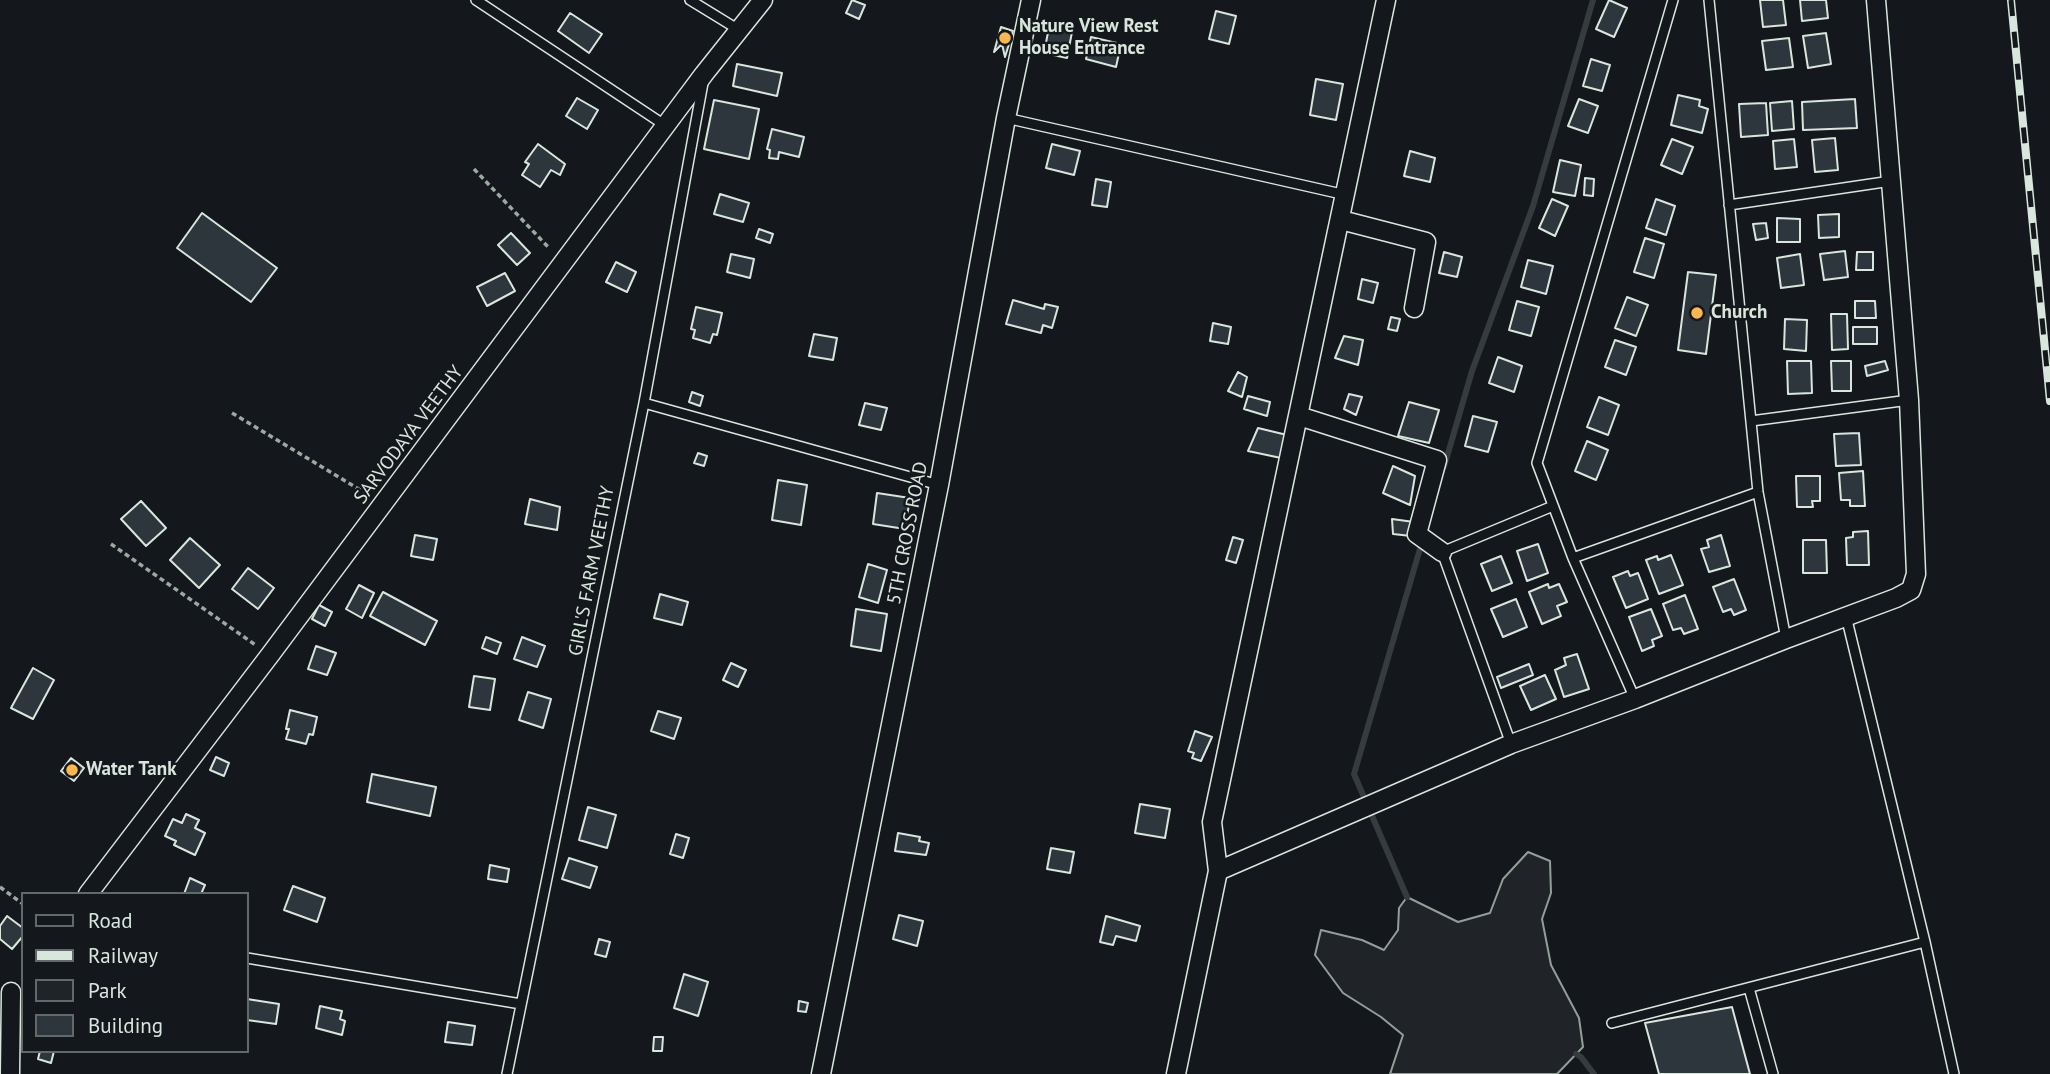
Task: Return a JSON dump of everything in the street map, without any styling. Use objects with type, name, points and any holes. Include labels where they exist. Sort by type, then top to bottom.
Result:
[{"type":"street","name":"SARVODAYA VEETHY","points":[[90,892],[271,655],[762,0]]},
{"type":"street","name":"5TH CROSS ROAD","points":[[821,1074],[939,485],[1006,118],[1031,0]]},
{"type":"street","points":[[1176,1074],[1218,871],[1212,822],[1386,0]]},
{"type":"street","points":[[1218,871],[1511,744],[1635,699],[1911,590],[1916,574],[1909,400],[1876,0]]},
{"type":"street","points":[[1341,219],[1426,242],[1414,308]]},
{"type":"street","points":[[1299,416],[1437,460],[1417,534],[1441,552]]},
{"type":"street","points":[[0,1006],[21,980]]},
{"type":"street","points":[[10,1074],[11,992]]},
{"type":"lane","points":[[476,0],[666,126]]},
{"type":"lane","points":[[690,0],[739,30]]},
{"type":"lane","points":[[1635,699],[1573,558],[1537,463],[1673,0]]},
{"type":"lane","points":[[1709,0],[1758,492],[1786,639]]},
{"type":"lane","name":"GIRL'S FARM VEETHY","points":[[508,1074],[644,403],[704,74]]},
{"type":"lane","points":[[1006,118],[1346,195]]},
{"type":"lane","points":[[1729,205],[1891,181]]},
{"type":"lane","points":[[1751,421],[1909,400]]},
{"type":"lane","points":[[644,403],[939,485]]},
{"type":"lane","points":[[1573,558],[1758,492]]},
{"type":"lane","points":[[1511,744],[1441,552],[1553,506]]},
{"type":"lane","points":[[1846,616],[1926,942],[1954,1074]]},
{"type":"lane","points":[[1612,1023],[1926,942]]},
{"type":"lane","points":[[248,958],[521,1004]]},
{"type":"lane","points":[[1749,988],[1773,1074]]},
{"type":"path","points":[[474,169],[563,263]]},
{"type":"path","points":[[232,413],[383,504]]},
{"type":"path","points":[[111,544],[271,655]]},
{"type":"path","points":[[0,887],[21,903]]},
{"type":"green space","points":[[1528,852],[1550,861],[1551,893],[1542,919],[1551,965],[1579,1018],[1583,1047],[1557,1074],[1390,1074],[1403,1035],[1381,1017],[1343,993],[1315,955],[1321,930],[1362,940],[1384,950],[1398,930],[1399,908],[1407,897],[1458,922],[1490,913],[1503,879]]},
{"type":"building","points":[[852,0],[865,5],[859,19],[846,13]]},
{"type":"building","points":[[1609,0],[1627,8],[1614,37],[1596,29]]},
{"type":"building","points":[[1760,0],[1783,0],[1786,25],[1763,27]]},
{"type":"building","points":[[1800,0],[1826,0],[1828,18],[1802,21]]},
{"type":"building","points":[[1216,11],[1236,16],[1229,44],[1209,39]]},
{"type":"building","points":[[570,13],[602,34],[589,53],[558,31]]},
{"type":"building","name":"Nature View Rest House Entrance","points":[[1001,27],[1013,31],[1005,57],[1002,44],[994,52]]},
{"type":"building","points":[[1049,27],[1072,32],[1067,58],[1044,53]]},
{"type":"building","points":[[1826,33],[1831,64],[1808,68],[1803,36]]},
{"type":"building","points":[[1091,37],[1121,44],[1116,67],[1086,59]]},
{"type":"building","points":[[1789,38],[1793,67],[1766,70],[1762,41]]},
{"type":"building","points":[[1591,59],[1610,65],[1602,91],[1583,86]]},
{"type":"building","points":[[737,64],[782,73],[777,96],[733,86]]},
{"type":"building","points":[[1316,79],[1343,84],[1336,120],[1310,115]]},
{"type":"building","points":[[1678,95],[1700,100],[1699,106],[1708,109],[1702,133],[1671,125]]},
{"type":"building","points":[[577,98],[598,110],[587,129],[566,116]]},
{"type":"building","points":[[1579,99],[1598,106],[1588,133],[1568,126]]},
{"type":"building","points":[[1855,99],[1857,128],[1803,130],[1802,102]]},
{"type":"building","points":[[714,100],[759,109],[749,159],[704,149]]},
{"type":"building","points":[[1792,101],[1794,129],[1772,131],[1770,103]]},
{"type":"building","points":[[1766,103],[1768,135],[1741,137],[1739,104]]},
{"type":"building","points":[[772,129],[804,137],[799,157],[779,152],[778,159],[769,158],[770,150],[767,149]]},
{"type":"building","points":[[1835,138],[1838,170],[1815,172],[1812,140]]},
{"type":"building","points":[[1672,139],[1693,147],[1682,174],[1661,165]]},
{"type":"building","points":[[1794,139],[1797,167],[1775,169],[1773,141]]},
{"type":"building","points":[[538,144],[565,164],[560,175],[551,170],[540,187],[522,175],[529,164],[525,162]]},
{"type":"building","points":[[1052,144],[1080,151],[1074,175],[1046,168]]},
{"type":"building","points":[[1410,151],[1435,158],[1430,182],[1404,176]]},
{"type":"building","points":[[1560,160],[1581,165],[1575,196],[1553,192]]},
{"type":"building","points":[[1585,178],[1594,179],[1593,196],[1584,195]]},
{"type":"building","points":[[1096,179],[1111,182],[1107,207],[1092,205]]},
{"type":"building","points":[[720,194],[749,203],[743,222],[714,214]]},
{"type":"building","points":[[1552,199],[1568,206],[1555,236],[1539,228]]},
{"type":"building","points":[[1656,199],[1675,206],[1666,235],[1646,228]]},
{"type":"building","points":[[202,213],[277,268],[251,302],[177,248]]},
{"type":"building","points":[[1839,214],[1839,237],[1819,238],[1818,215]]},
{"type":"building","points":[[1777,218],[1800,219],[1800,242],[1777,242]]},
{"type":"building","points":[[1766,223],[1768,238],[1756,240],[1753,224]]},
{"type":"building","points":[[759,229],[773,234],[770,243],[756,238]]},
{"type":"building","points":[[511,233],[530,253],[517,265],[498,245]]},
{"type":"building","points":[[1645,238],[1664,244],[1654,278],[1634,272]]},
{"type":"building","points":[[1845,251],[1848,277],[1824,280],[1820,254]]},
{"type":"building","points":[[1444,252],[1462,257],[1457,277],[1439,273]]},
{"type":"building","points":[[1857,252],[1873,252],[1873,270],[1856,270]]},
{"type":"building","points":[[731,254],[754,259],[750,278],[727,272]]},
{"type":"building","points":[[1800,254],[1804,285],[1781,288],[1777,258]]},
{"type":"building","points":[[1528,260],[1553,266],[1546,294],[1521,287]]},
{"type":"building","points":[[616,262],[636,272],[627,292],[606,282]]},
{"type":"building","name":"Church","points":[[1688,272],[1716,275],[1706,354],[1678,350]]},
{"type":"building","points":[[505,273],[515,291],[487,306],[477,287]]},
{"type":"building","points":[[1362,279],[1378,283],[1373,303],[1358,299]]},
{"type":"building","points":[[1627,297],[1648,305],[1636,336],[1615,328]]},
{"type":"building","points":[[1013,300],[1044,309],[1045,304],[1058,307],[1052,328],[1043,325],[1041,333],[1006,324]]},
{"type":"building","points":[[1517,301],[1539,307],[1531,336],[1509,330]]},
{"type":"building","points":[[1855,301],[1875,301],[1876,318],[1855,318]]},
{"type":"building","points":[[696,307],[722,313],[717,335],[713,334],[710,343],[693,338],[695,330],[691,329]]},
{"type":"building","points":[[1831,314],[1847,314],[1848,349],[1832,350]]},
{"type":"building","points":[[1391,317],[1400,319],[1397,331],[1388,329]]},
{"type":"building","points":[[1785,319],[1807,320],[1806,351],[1784,349]]},
{"type":"building","points":[[1213,323],[1231,327],[1228,344],[1210,341]]},
{"type":"building","points":[[1853,327],[1877,327],[1877,344],[1853,344]]},
{"type":"building","points":[[814,334],[837,338],[833,360],[809,356]]},
{"type":"building","points":[[1344,336],[1363,340],[1358,365],[1335,358]]},
{"type":"building","points":[[1615,340],[1636,347],[1626,375],[1605,367]]},
{"type":"building","points":[[1498,357],[1522,366],[1514,392],[1489,383]]},
{"type":"building","points":[[1787,361],[1811,361],[1812,393],[1788,394]]},
{"type":"building","points":[[1831,361],[1851,361],[1851,391],[1832,391]]},
{"type":"building","points":[[1885,361],[1888,370],[1867,376],[1865,366]]},
{"type":"building","points":[[1238,372],[1247,377],[1242,397],[1228,391]]},
{"type":"building","points":[[692,392],[703,396],[700,406],[689,402]]},
{"type":"building","points":[[1349,394],[1362,397],[1356,415],[1344,409]]},
{"type":"building","points":[[1248,396],[1270,402],[1267,416],[1244,409]]},
{"type":"building","points":[[1599,397],[1619,405],[1608,435],[1587,427]]},
{"type":"building","points":[[1409,402],[1439,410],[1429,443],[1398,436]]},
{"type":"building","points":[[865,403],[887,408],[881,430],[859,425]]},
{"type":"building","points":[[1473,416],[1497,422],[1488,452],[1465,446]]},
{"type":"building","points":[[1258,428],[1287,435],[1281,458],[1248,451]]},
{"type":"building","points":[[1859,433],[1861,465],[1836,466],[1834,434]]},
{"type":"building","points":[[1587,441],[1608,450],[1596,480],[1575,471]]},
{"type":"building","points":[[698,453],[707,456],[704,466],[694,463]]},
{"type":"building","points":[[1393,466],[1415,476],[1410,505],[1383,493]]},
{"type":"building","points":[[1863,471],[1865,506],[1850,506],[1850,500],[1841,500],[1839,473]]},
{"type":"building","points":[[1796,476],[1820,476],[1820,501],[1812,501],[1813,507],[1797,507]]},
{"type":"building","points":[[778,480],[807,485],[801,525],[772,520]]},
{"type":"building","points":[[877,493],[910,498],[905,529],[873,524]]},
{"type":"building","points":[[530,499],[560,507],[557,530],[525,524]]},
{"type":"building","points":[[141,501],[166,528],[146,546],[121,519]]},
{"type":"building","points":[[1392,519],[1414,522],[1411,536],[1393,534]]},
{"type":"building","points":[[1868,531],[1869,565],[1847,565],[1846,538],[1853,537],[1853,532]]},
{"type":"building","points":[[415,535],[437,539],[433,560],[411,556]]},
{"type":"building","points":[[1721,535],[1730,566],[1709,572],[1701,549],[1709,547],[1707,540]]},
{"type":"building","points":[[1233,537],[1243,540],[1236,563],[1226,560]]},
{"type":"building","points":[[190,538],[220,565],[199,588],[170,560]]},
{"type":"building","points":[[1803,540],[1826,540],[1827,573],[1803,573]]},
{"type":"building","points":[[1538,544],[1548,573],[1527,581],[1517,551]]},
{"type":"building","points":[[1671,555],[1683,585],[1659,594],[1646,560],[1657,556],[1658,560]]},
{"type":"building","points":[[1501,556],[1512,583],[1492,591],[1481,564]]},
{"type":"building","points":[[868,564],[887,570],[878,603],[859,597]]},
{"type":"building","points":[[248,568],[274,588],[258,609],[232,589]]},
{"type":"building","points":[[1628,571],[1630,576],[1638,573],[1648,599],[1626,608],[1613,577]]},
{"type":"building","points":[[1734,579],[1746,610],[1734,615],[1731,609],[1723,612],[1713,587]]},
{"type":"building","points":[[1548,584],[1549,588],[1559,584],[1567,602],[1557,606],[1561,616],[1542,624],[1529,592]]},
{"type":"building","points":[[359,585],[374,593],[362,618],[346,609]]},
{"type":"building","points":[[383,592],[437,621],[425,645],[370,616]]},
{"type":"building","points":[[660,594],[688,602],[682,625],[654,618]]},
{"type":"building","points":[[1685,595],[1698,629],[1684,634],[1681,628],[1673,630],[1663,604]]},
{"type":"building","points":[[1516,599],[1527,627],[1503,637],[1491,609]]},
{"type":"building","points":[[319,605],[332,612],[325,626],[312,619]]},
{"type":"building","points":[[856,609],[887,614],[881,651],[851,646]]},
{"type":"building","points":[[1651,609],[1662,636],[1652,640],[1654,646],[1642,651],[1629,617]]},
{"type":"building","points":[[486,637],[501,643],[497,654],[482,648]]},
{"type":"building","points":[[522,637],[545,646],[537,667],[514,659]]},
{"type":"building","points":[[316,646],[336,653],[327,675],[308,669]]},
{"type":"building","points":[[1577,654],[1589,689],[1564,697],[1555,670],[1566,665],[1564,658]]},
{"type":"building","points":[[731,663],[746,670],[738,687],[723,680]]},
{"type":"building","points":[[1529,664],[1533,675],[1501,688],[1497,677]]},
{"type":"building","points":[[33,668],[54,680],[33,719],[11,708]]},
{"type":"building","points":[[1545,675],[1556,699],[1531,710],[1520,686]]},
{"type":"building","points":[[474,676],[495,679],[490,710],[469,707]]},
{"type":"building","points":[[528,692],[551,699],[543,728],[519,720]]},
{"type":"building","points":[[290,710],[317,717],[313,735],[309,734],[306,744],[286,739]]},
{"type":"building","points":[[658,711],[681,718],[674,739],[651,731]]},
{"type":"building","points":[[1195,731],[1212,737],[1201,761],[1192,758],[1194,753],[1188,751]]},
{"type":"building","points":[[216,757],[229,763],[224,776],[210,770]]},
{"type":"building","name":"Water Tank","points":[[71,758],[84,768],[74,781],[61,771]]},
{"type":"building","points":[[372,774],[436,787],[430,816],[367,802]]},
{"type":"building","points":[[1140,804],[1170,809],[1165,838],[1135,833]]},
{"type":"building","points":[[588,807],[616,815],[607,848],[579,840]]},
{"type":"building","points":[[186,814],[199,820],[195,828],[205,833],[195,855],[174,845],[176,841],[165,836],[173,819],[182,823]]},
{"type":"building","points":[[898,833],[920,837],[919,841],[929,843],[926,855],[895,851]]},
{"type":"building","points":[[676,834],[689,838],[683,858],[670,854]]},
{"type":"building","points":[[1051,848],[1074,852],[1070,873],[1047,869]]},
{"type":"building","points":[[569,858],[597,867],[590,888],[562,879]]},
{"type":"building","points":[[490,865],[509,869],[507,882],[488,879]]},
{"type":"building","points":[[190,878],[205,885],[202,892],[185,892]]},
{"type":"building","points":[[293,886],[325,898],[317,922],[284,910]]},
{"type":"building","points":[[899,915],[923,921],[917,946],[893,939]]},
{"type":"building","points":[[7,916],[21,926],[21,938],[12,949],[0,939],[0,926]]},
{"type":"building","points":[[1106,916],[1140,926],[1136,941],[1116,936],[1113,945],[1100,942]]},
{"type":"building","points":[[599,939],[610,942],[606,957],[595,954]]},
{"type":"building","points":[[684,974],[708,982],[698,1016],[674,1008]]},
{"type":"building","points":[[248,999],[279,1004],[276,1024],[248,1020]]},
{"type":"building","points":[[799,1001],[808,1003],[806,1012],[798,1011]]},
{"type":"building","points":[[320,1006],[342,1011],[340,1019],[345,1021],[342,1035],[316,1028]]},
{"type":"building","points":[[1732,1007],[1750,1074],[1659,1074],[1645,1023]]},
{"type":"building","points":[[448,1022],[475,1026],[472,1045],[445,1042]]},
{"type":"building","points":[[654,1037],[663,1037],[662,1051],[653,1051]]},
{"type":"building","points":[[40,1053],[54,1053],[51,1063],[38,1059]]},
{"type":"waterway","points":[[1444,467],[1472,371],[1533,206],[1593,0]]},
{"type":"waterway","points":[[1407,897],[1354,774],[1422,542]]},
{"type":"waterway","points":[[1576,1054],[1594,1074]]},
{"type":"railway","points":[[2011,0],[2050,401]]},
{"type":"place","name":"Nature View Rest House Entrance","points":[[1005,38]]},
{"type":"place","name":"Church","points":[[1697,313]]},
{"type":"place","name":"Water Tank","points":[[72,770]]}]
